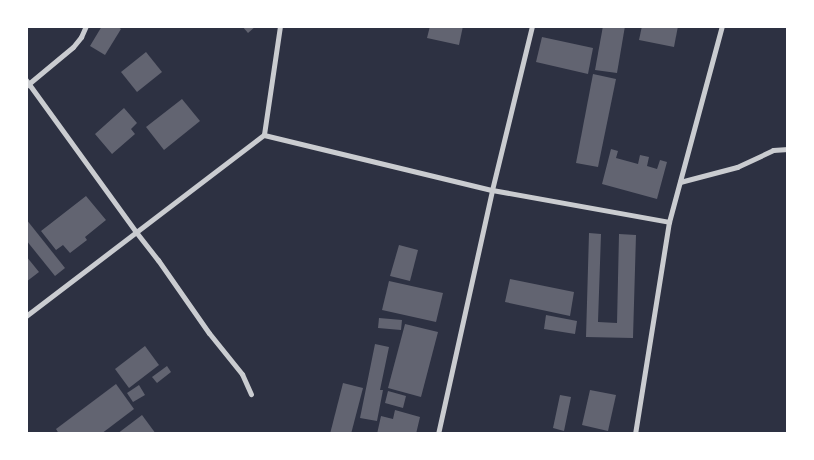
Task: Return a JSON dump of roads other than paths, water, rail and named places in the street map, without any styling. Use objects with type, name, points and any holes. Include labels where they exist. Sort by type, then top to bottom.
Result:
[{"type":"street","points":[[86,26],[81,37],[73,47],[27,83],[158,260],[209,333],[242,374],[251,394]]},
{"type":"street","points":[[26,316],[264,135],[280,26]]},
{"type":"street","points":[[438,434],[492,190],[532,26]]},
{"type":"street","points":[[635,434],[670,222],[722,26]]},
{"type":"street","points":[[264,135],[492,190],[670,222]]},
{"type":"street","points":[[680,182],[737,167],[773,150],[788,149]]}]
